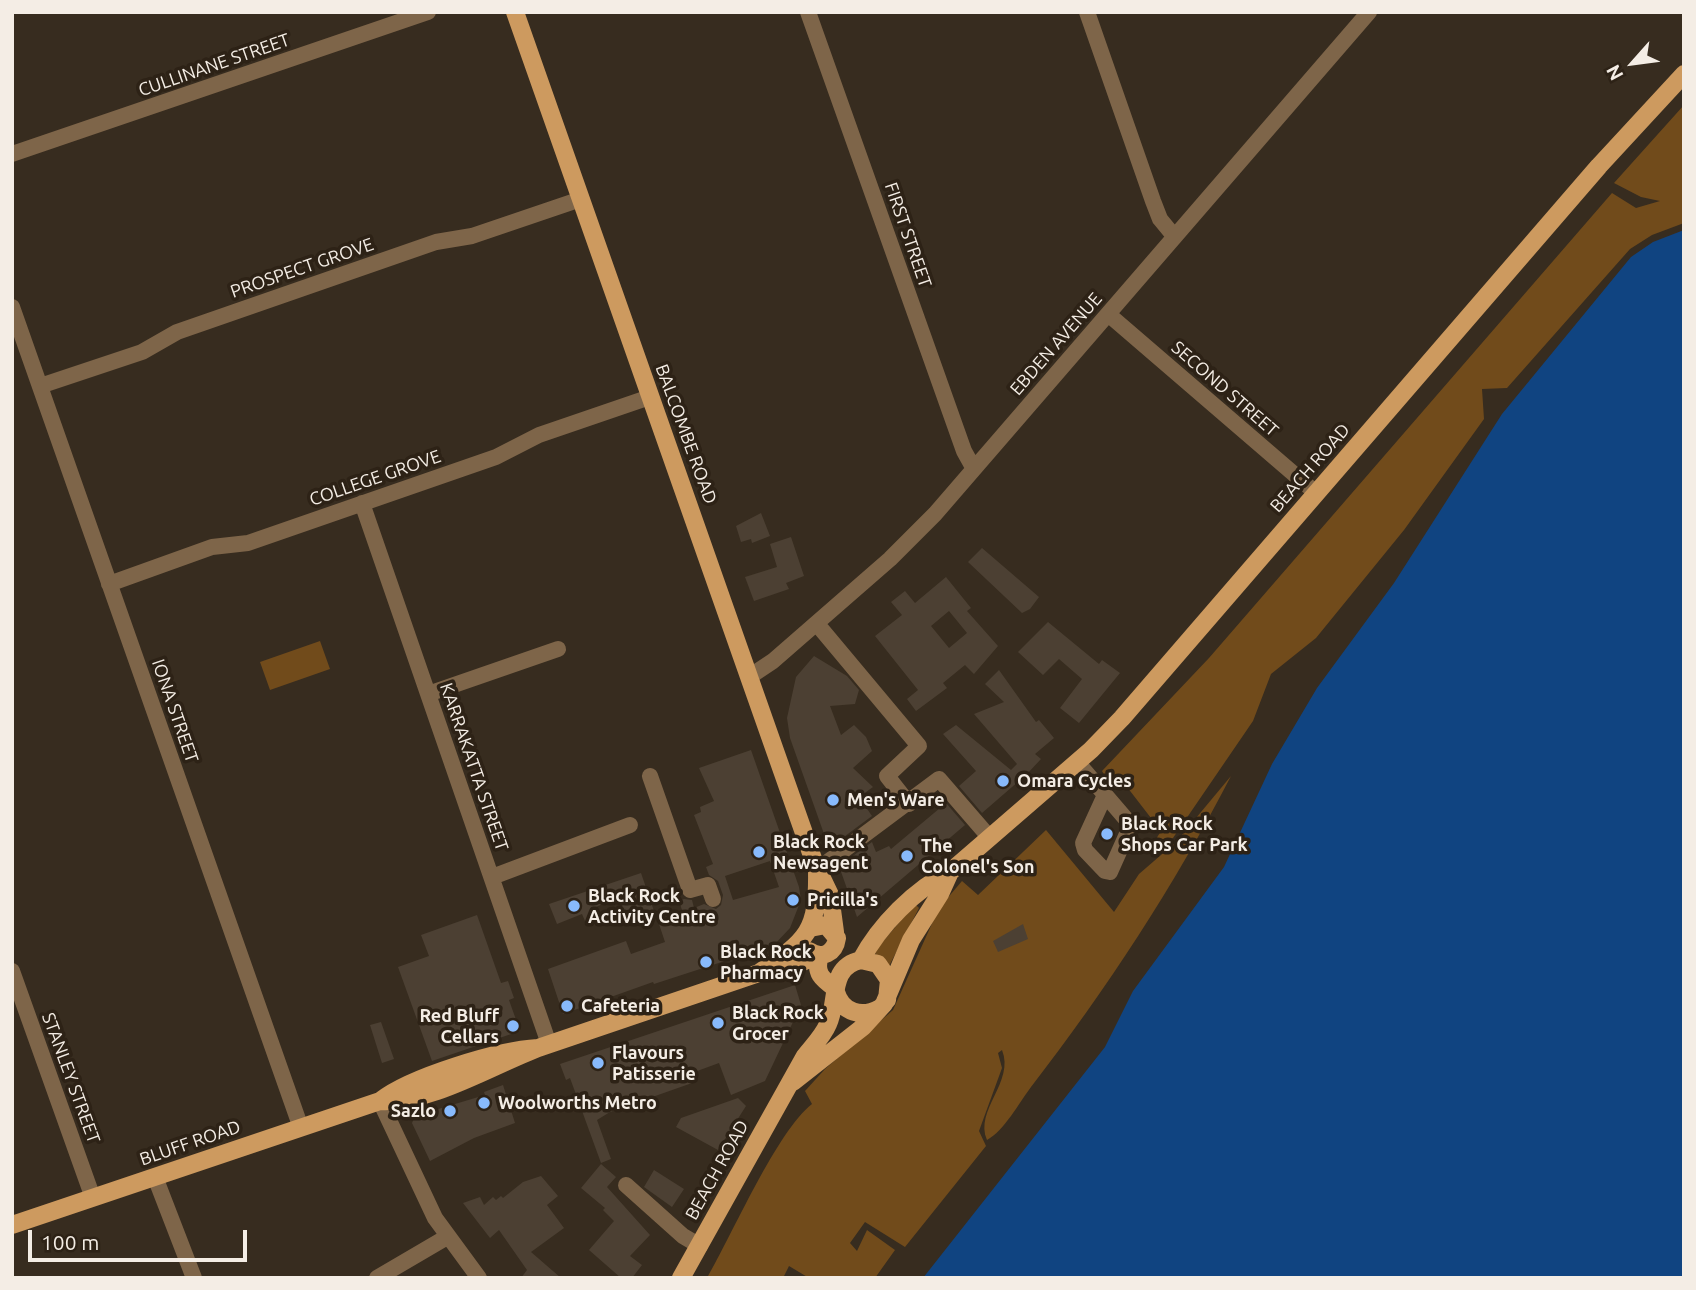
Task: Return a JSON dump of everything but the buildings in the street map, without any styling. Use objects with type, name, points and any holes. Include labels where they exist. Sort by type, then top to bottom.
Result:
[{"type":"main road","name":"BALCOMBE ROAD","points":[[515,12],[817,870],[828,887],[835,933]]},
{"type":"main road","name":"BEACH ROAD","points":[[681,1278],[805,1056],[829,1023],[843,968],[860,960],[871,943],[924,886],[950,872],[1077,762],[1122,719],[1606,159],[1684,74]]},
{"type":"main road","name":"BALCOMBE ROAD","points":[[808,931],[817,905],[817,870]]},
{"type":"main road","name":"BEACH ROAD","points":[[790,1084],[863,1027],[885,1003],[911,940],[950,872]]},
{"type":"main road","points":[[819,955],[817,965],[820,976],[836,990],[842,1004],[853,1012],[867,1014],[885,1003],[890,988],[886,973],[874,962],[860,960],[854,942],[846,935],[835,933],[824,924],[808,931],[807,948],[819,955],[830,952],[835,946],[835,933]]},
{"type":"main road","name":"BLUFF ROAD","points":[[759,973],[798,944],[808,931]]},
{"type":"main road","name":"BLUFF ROAD","points":[[12,1225],[380,1101],[397,1089],[503,1052],[544,1046],[759,973],[789,968],[819,955]]},
{"type":"street","name":"CULLINANE STREET","points":[[12,155],[428,12]]},
{"type":"street","name":"FIRST STREET","points":[[808,12],[964,451],[974,469]]},
{"type":"street","points":[[1087,12],[1153,201],[1160,219],[1174,236]]},
{"type":"street","name":"EBDEN AVENUE","points":[[749,677],[774,661],[910,541],[1369,12]]},
{"type":"street","name":"PROSPECT GROVE","points":[[40,386],[142,352],[177,332],[436,242],[472,236],[581,199]]},
{"type":"street","name":"IONA STREET","points":[[12,307],[301,1128]]},
{"type":"street","name":"SECOND STREET","points":[[1108,314],[1317,493]]},
{"type":"street","name":"COLLEGE GROVE","points":[[109,584],[212,547],[248,543],[496,457],[539,435],[650,397]]},
{"type":"street","name":"KARRAKATTA STREET","points":[[362,503],[492,877],[544,1046]]},
{"type":"street","points":[[817,624],[919,746],[887,776],[909,804]]},
{"type":"street","points":[[428,694],[558,649]]},
{"type":"street","points":[[1077,762],[1105,795]]},
{"type":"street","points":[[650,776],[690,890],[708,885],[713,899]]},
{"type":"street","points":[[817,870],[875,824],[909,804],[939,779],[990,838]]},
{"type":"street","points":[[492,877],[630,825]]},
{"type":"street","name":"STANLEY STREET","points":[[12,971],[93,1198]]},
{"type":"street","points":[[380,1101],[424,1199],[447,1237],[479,1278]]},
{"type":"street","points":[[155,1177],[194,1278]]},
{"type":"street","points":[[626,1185],[683,1236],[700,1246]]},
{"type":"street","points":[[377,1278],[447,1237]]},
{"type":"shaded area","points":[[1684,105],[1684,223],[1652,235],[1630,249],[1507,388],[1482,389],[1484,419],[1404,530],[1316,638],[1271,674],[1253,721],[1173,838],[1148,852],[1161,831],[1117,774],[1107,780],[1102,771],[1209,658],[1612,193],[1636,208],[1660,201],[1641,197],[1614,183]]},
{"type":"shaded area","points":[[320,641],[330,669],[270,690],[260,662]]},
{"type":"shaded area","points":[[1231,776],[1163,897],[1113,975],[1011,1116],[987,1140],[984,1129],[986,1118],[1000,1085],[1005,1062],[1002,1050],[998,1053],[1002,1068],[979,1131],[986,1146],[905,1247],[865,1222],[850,1243],[857,1251],[867,1230],[895,1250],[875,1278],[809,1278],[789,1266],[783,1278],[707,1278],[770,1160],[798,1117],[812,1104],[805,1091],[825,1069],[893,1010],[939,908],[962,881],[978,895],[1046,830],[1114,912],[1139,874],[1176,842]]},
{"type":"shaded area","points":[[915,904],[919,908],[888,968],[874,952]]},
{"type":"water","points":[[1684,230],[1684,1278],[923,1278],[1105,1047],[1133,991],[1224,867],[1272,764],[1317,688],[1394,583],[1502,414],[1631,257],[1653,242]]},
{"type":"place","name":"Omara Cycles","points":[[1003,781]]},
{"type":"place","name":"Men's Ware","points":[[833,800]]},
{"type":"place","name":"Black Rock Shops Car Park","points":[[1107,834]]},
{"type":"place","name":"Black Rock Newsagent","points":[[759,852]]},
{"type":"place","name":"The Colonel's Son","points":[[907,856]]},
{"type":"place","name":"Pricilla's","points":[[793,900]]},
{"type":"place","name":"Black Rock Activity Centre","points":[[574,906]]},
{"type":"place","name":"Black Rock Pharmacy","points":[[706,962]]},
{"type":"place","name":"Cafeteria","points":[[567,1006]]},
{"type":"place","name":"Black Rock Grocer","points":[[718,1023]]},
{"type":"place","name":"Red Bluff Cellars","points":[[513,1026]]},
{"type":"place","name":"Flavours Patisserie","points":[[598,1063]]},
{"type":"place","name":"Woolworths Metro","points":[[484,1103]]},
{"type":"place","name":"Sazlo","points":[[450,1111]]}]
